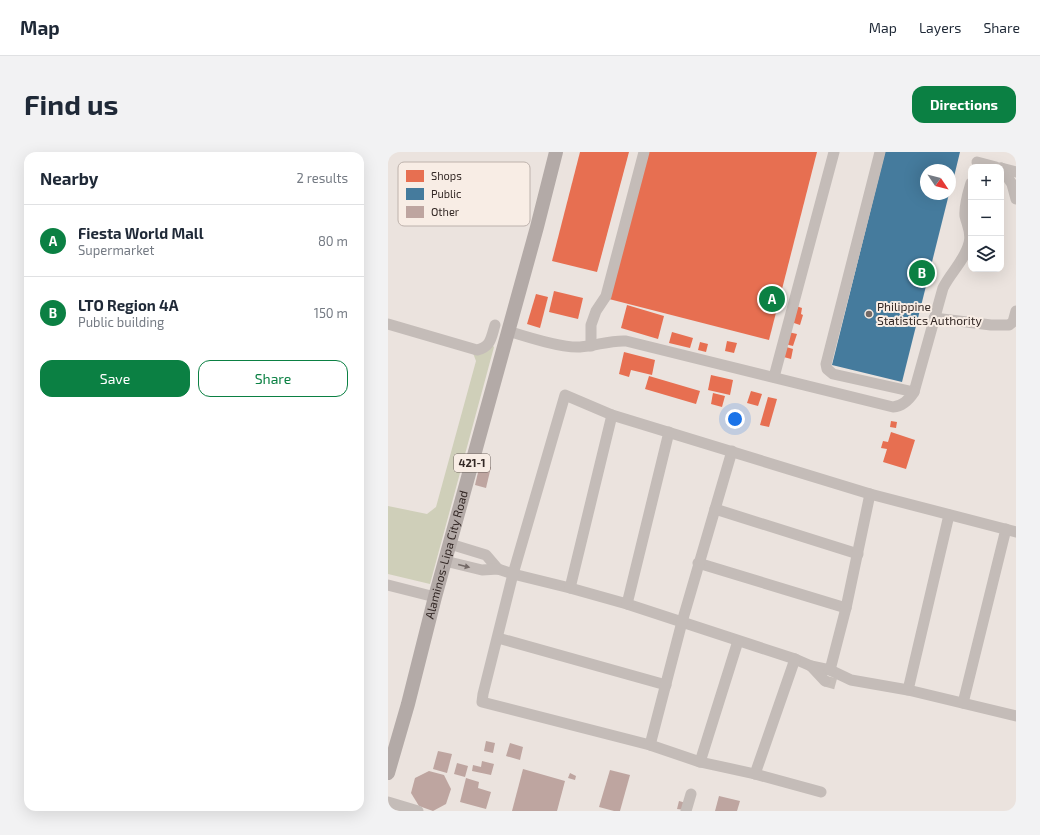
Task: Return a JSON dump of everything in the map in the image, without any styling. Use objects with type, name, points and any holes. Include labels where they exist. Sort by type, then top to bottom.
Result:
[{"type":"main road","name":"Alaminos-Lipa City Road","points":[[388,773],[408,704],[435,597],[556,152]]},
{"type":"street","points":[[591,346],[591,325],[596,311],[606,296],[644,152]]},
{"type":"street","points":[[774,377],[834,152]]},
{"type":"street","points":[[880,152],[826,364],[826,369],[833,374],[914,392]]},
{"type":"street","points":[[977,160],[988,164]]},
{"type":"street","points":[[1016,172],[1001,168],[1012,184],[1016,199]]},
{"type":"street","points":[[508,331],[563,345],[578,347],[591,346],[615,340],[626,341],[893,407],[900,406],[906,403],[914,392],[943,288],[948,278],[966,254],[970,242],[970,232],[965,207],[968,194]]},
{"type":"street","points":[[934,318],[991,325],[1009,325],[1013,322],[1016,311]]},
{"type":"street","points":[[388,324],[477,350],[484,348],[489,344],[495,325]]},
{"type":"street","points":[[821,792],[756,774],[700,762],[650,745],[482,702],[513,574],[565,395],[612,415],[870,494],[1011,531],[963,703]]},
{"type":"street","points":[[570,588],[612,415]]},
{"type":"street","points":[[627,604],[669,432]]},
{"type":"street","points":[[650,745],[698,563],[732,451]]},
{"type":"street","points":[[830,670],[846,608],[870,494]]},
{"type":"street","points":[[715,509],[858,554]]},
{"type":"street","points":[[908,690],[949,515]]},
{"type":"street","points":[[450,544],[486,555],[498,569]]},
{"type":"street","points":[[445,561],[482,570],[498,569],[627,604],[794,659],[811,666],[830,670],[851,680]]},
{"type":"street","points":[[698,563],[846,608]]},
{"type":"street","points":[[388,585],[435,597]]},
{"type":"street","points":[[498,638],[666,685]]},
{"type":"street","points":[[700,762],[738,641]]},
{"type":"street","points":[[756,774],[794,659]]},
{"type":"street","points":[[811,666],[825,681]]},
{"type":"street","points":[[836,684],[846,680],[851,680],[908,690],[1016,716]]},
{"type":"street","points":[[686,811],[691,794]]},
{"type":"street","points":[[388,802],[418,811]]},
{"type":"green space","points":[[492,345],[494,347],[430,584],[388,574],[388,506],[427,514],[436,507],[476,361],[473,353]]},
{"type":"building: Shops","points":[[580,152],[629,152],[597,272],[552,261]]},
{"type":"building: Shops","points":[[647,152],[817,152],[769,340],[609,299]]},
{"type":"building: Shops","points":[[554,291],[583,298],[578,319],[549,312]]},
{"type":"building: Shops","points":[[536,294],[548,297],[540,328],[527,324]]},
{"type":"building: Shops","points":[[627,305],[664,316],[658,339],[621,328]]},
{"type":"building: Shops","points":[[796,306],[802,308],[801,314],[803,315],[800,325],[791,322]]},
{"type":"building: Shops","points":[[672,332],[693,338],[690,348],[669,343]]},
{"type":"building: Shops","points":[[788,332],[797,334],[793,346],[785,344]]},
{"type":"building: Shops","points":[[727,341],[737,343],[734,353],[725,351]]},
{"type":"building: Shops","points":[[700,342],[708,344],[706,352],[698,350]]},
{"type":"building: Shops","points":[[783,346],[793,349],[791,359],[780,356]]},
{"type":"building: Shops","points":[[624,352],[655,360],[652,375],[631,370],[629,377],[619,374]]},
{"type":"building: Shops","points":[[711,375],[733,380],[730,395],[708,390]]},
{"type":"building: Shops","points":[[649,376],[700,391],[696,404],[645,389]]},
{"type":"building: Shops","points":[[751,391],[762,394],[758,406],[747,403]]},
{"type":"building: Shops","points":[[713,393],[725,396],[722,407],[711,404]]},
{"type":"building: Shops","points":[[768,397],[777,399],[769,427],[760,425]]},
{"type":"building: Shops","points":[[891,421],[897,422],[896,428],[890,427]]},
{"type":"building: Shops","points":[[891,432],[915,440],[906,469],[883,462],[887,449],[881,448],[883,441],[888,442]]},
{"type":"building: Public","points":[[885,152],[960,152],[956,168],[956,164],[920,164],[920,200],[948,200],[902,382],[832,365]]},
{"type":"building: Other","points":[[480,464],[491,467],[486,488],[475,485]]},
{"type":"building: Other","points":[[486,741],[495,743],[493,753],[484,751]]},
{"type":"building: Other","points":[[510,743],[523,747],[520,760],[506,756]]},
{"type":"building: Other","points":[[438,751],[452,754],[447,773],[433,769]]},
{"type":"building: Other","points":[[482,761],[494,764],[491,775],[472,771],[473,765],[481,767]]},
{"type":"building: Other","points":[[457,763],[468,766],[465,777],[454,774]]},
{"type":"building: Other","points":[[523,769],[565,781],[557,811],[512,811]]},
{"type":"building: Other","points":[[610,770],[630,775],[620,811],[599,807]]},
{"type":"building: Other","points":[[429,771],[444,775],[451,789],[446,804],[433,811],[419,806],[411,793],[415,778]]},
{"type":"building: Other","points":[[570,773],[576,776],[575,780],[568,778]]},
{"type":"building: Other","points":[[466,778],[479,782],[478,788],[491,792],[486,809],[460,802]]},
{"type":"building: Other","points":[[719,796],[740,801],[737,811],[715,811]]},
{"type":"building: Other","points":[[679,801],[686,803],[685,810],[677,809]]},
{"type":"tunnel","points":[[825,681],[836,684]]},
{"type":"place","name":"LTO Region 4A","points":[[922,273]]},
{"type":"place","name":"Fiesta World Mall","points":[[772,299]]},
{"type":"place","name":"Philippine Statistics Authority","points":[[869,314]]}]
